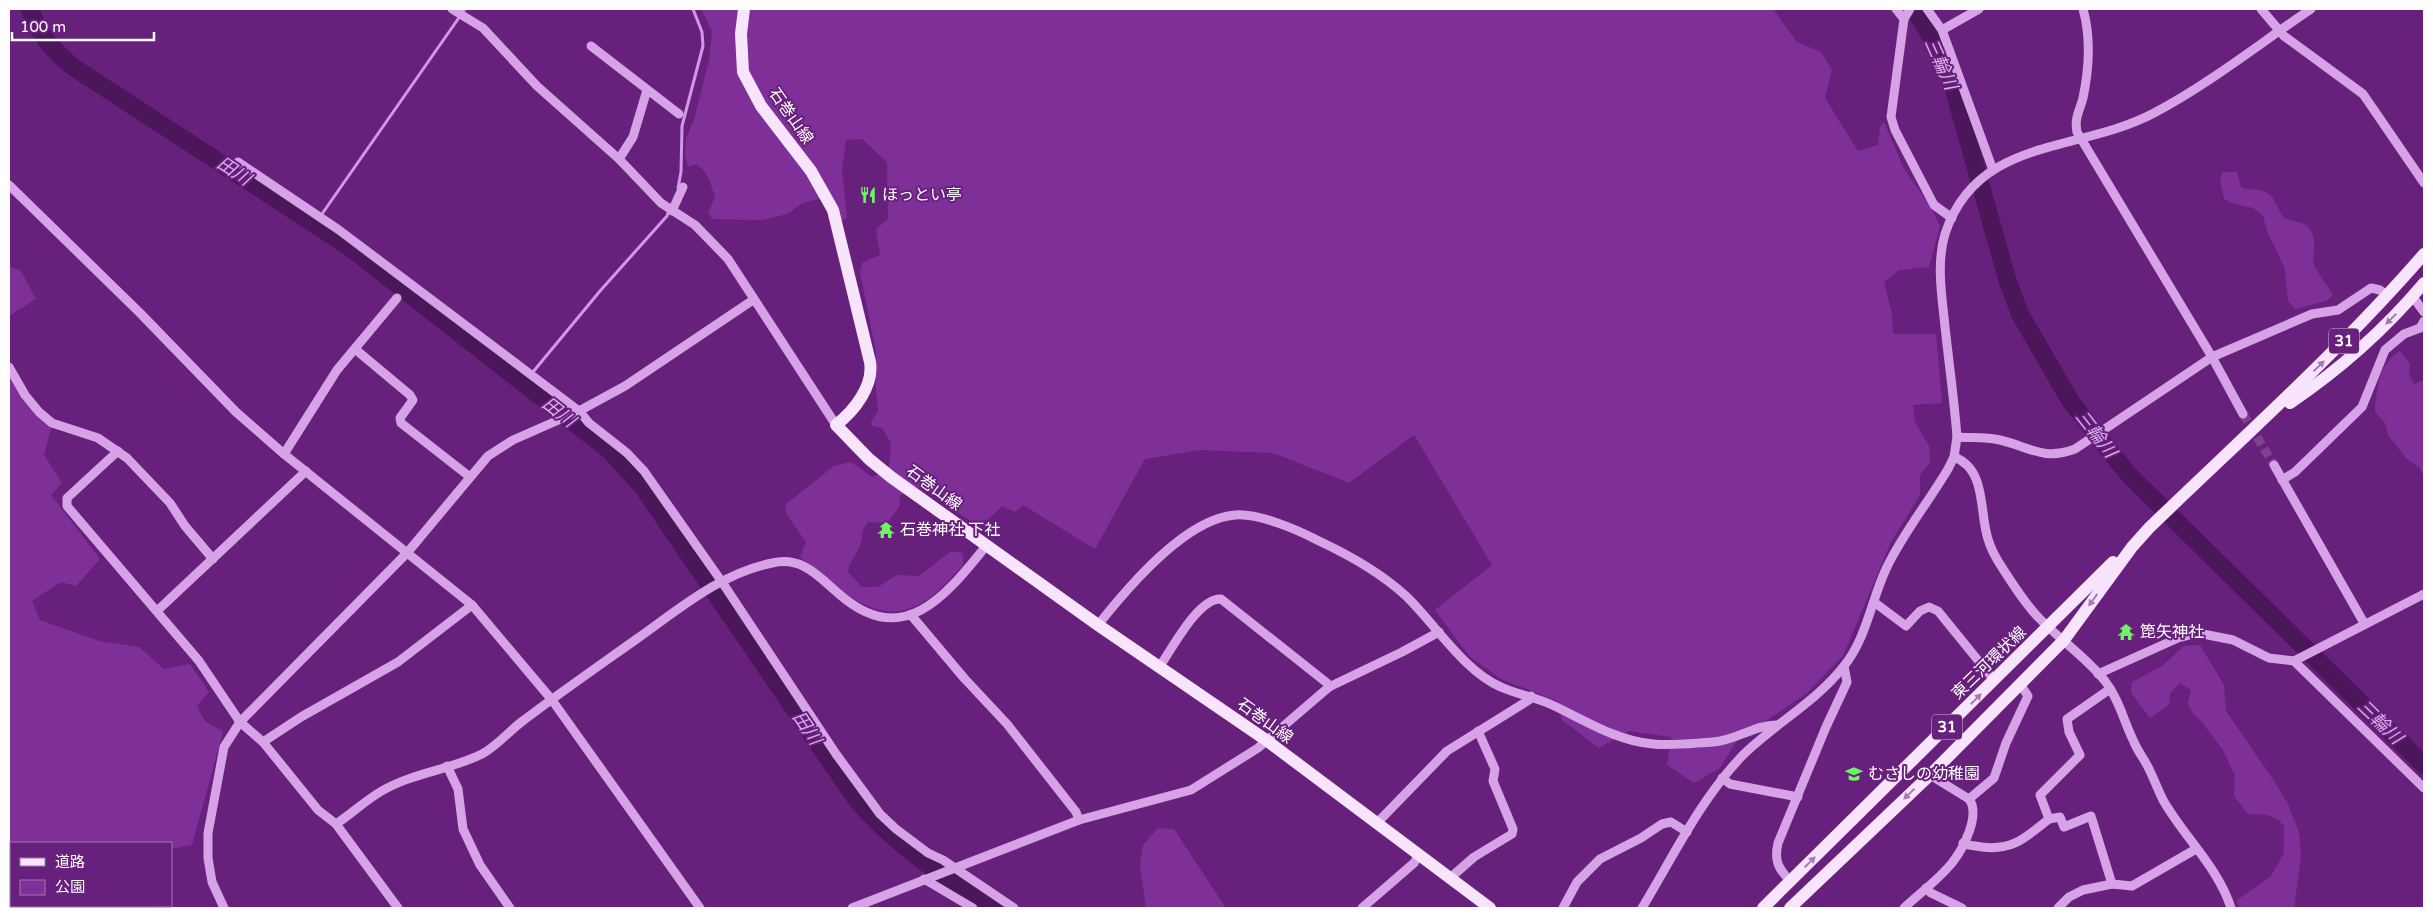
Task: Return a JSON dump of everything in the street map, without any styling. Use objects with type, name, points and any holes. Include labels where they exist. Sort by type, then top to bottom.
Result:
[{"type":"main road","name":"石巻山線","points":[[744,9],[741,34],[743,72],[761,106],[811,171],[833,210],[870,362],[872,374],[856,406],[836,425],[869,459],[986,546],[1266,740],[1418,856],[1490,908]]},
{"type":"main road","name":"東三河環状線","points":[[1790,908],[1930,774],[2064,640],[2132,547],[2149,528],[2260,424],[2388,296],[2424,254]]},
{"type":"main road","name":"東三河環状線","points":[[2260,424],[2335,368],[2390,321],[2424,283]]},
{"type":"main road","name":"東三河環状線","points":[[1763,908],[2114,561],[2132,547]]},
{"type":"street","points":[[452,9],[488,32],[545,94],[577,120],[619,159],[661,203],[695,225],[714,242],[728,259],[836,425]]},
{"type":"street","points":[[1896,9],[1907,14],[1891,117],[1895,130],[1934,204],[1952,218]]},
{"type":"street","points":[[1927,9],[1942,30],[1991,171]]},
{"type":"street","points":[[1942,30],[1979,9]]},
{"type":"street","points":[[2083,9],[2089,54],[2082,98],[2077,113],[2076,124],[2080,139],[2212,357],[2243,414]]},
{"type":"street","points":[[2261,9],[2278,31],[2363,94],[2424,182]]},
{"type":"street","points":[[1642,908],[1687,832],[1722,778],[1743,755],[1825,687],[1844,666],[1866,625],[1886,570],[1900,542],[1940,484],[1954,457],[1957,437],[1941,290],[1941,258],[1944,235],[1952,218],[1970,191],[1991,171],[2019,155],[2136,122],[2153,114],[2199,86],[2312,9]]},
{"type":"street","points":[[591,46],[679,114]]},
{"type":"street","points":[[619,159],[632,137],[647,90]]},
{"type":"street","points":[[238,162],[360,245],[627,453],[644,471],[836,754],[880,814],[920,848],[950,869],[1014,908]]},
{"type":"street","points":[[9,186],[133,306],[236,412],[284,454],[472,605],[552,700],[697,907]]},
{"type":"street","points":[[672,211],[683,187]]},
{"type":"street","points":[[1957,437],[1990,438],[2045,454],[2062,454],[2086,442],[2212,357],[2312,314],[2338,310],[2371,288],[2380,290],[2388,296]]},
{"type":"street","points":[[2413,297],[2422,306],[2424,312]]},
{"type":"street","points":[[284,454],[337,370],[397,298]]},
{"type":"street","points":[[224,908],[212,882],[208,858],[208,833],[224,747],[240,722],[407,553],[488,456],[500,448],[576,413],[625,386],[753,300]]},
{"type":"street","points":[[2282,480],[2295,472],[2362,407],[2385,350],[2404,334],[2420,328],[2424,321]]},
{"type":"street","points":[[355,349],[410,395],[413,400],[400,418],[401,423],[470,477]]},
{"type":"street","points":[[9,367],[25,395],[39,412],[52,423],[98,438],[118,451],[170,502],[185,526],[213,560]]},
{"type":"street","points":[[118,451],[67,498],[67,506],[199,661],[240,722],[263,742],[300,791],[318,810],[336,824],[398,908]]},
{"type":"street","points":[[1954,457],[1963,460],[1970,468],[1976,481],[1982,501],[1987,538],[1995,557],[2024,601],[2048,627],[2098,674],[2110,689],[2134,744],[2148,767],[2162,797],[2196,849],[2214,872],[2225,890],[2230,908]]},
{"type":"street","points":[[2274,465],[2364,623]]},
{"type":"street","points":[[157,611],[306,471]]},
{"type":"street","points":[[1098,625],[1126,588],[1194,530],[1236,515],[1254,517],[1308,536],[1349,557],[1388,581],[1488,680],[1501,687],[1531,696],[1606,731],[1652,744],[1722,742],[1734,739],[1766,724],[1778,725]]},
{"type":"street","points":[[336,824],[381,791],[483,753],[552,700],[704,591],[720,583],[772,562],[789,561],[810,569],[861,610],[882,618],[898,618],[921,612],[935,601],[986,546]]},
{"type":"street","points":[[2098,674],[2178,638],[2198,632],[2233,640],[2269,658],[2296,659],[2424,594]]},
{"type":"street","points":[[1160,666],[1195,614],[1216,599],[1221,599],[1327,683],[1329,687]]},
{"type":"street","points":[[1874,602],[1906,626],[1920,611],[1929,607],[1938,611],[1994,680]]},
{"type":"street","points":[[263,742],[301,716],[398,662],[472,605]]},
{"type":"street","points":[[911,615],[1006,724],[1076,812],[1079,820]]},
{"type":"street","points":[[852,908],[1079,820],[1191,790],[1250,753],[1329,687],[1439,632]]},
{"type":"street","points":[[2296,659],[2424,788]]},
{"type":"street","points":[[1790,881],[1779,869],[1774,857],[1826,727],[1847,682],[1844,666]]},
{"type":"street","points":[[1969,799],[1994,778],[2006,743],[2028,696],[2020,684]]},
{"type":"street","points":[[2049,819],[2040,795],[2080,755],[2069,732],[2067,719],[2110,689]]},
{"type":"street","points":[[1376,824],[1446,752],[1529,700],[1531,696]]},
{"type":"street","points":[[1449,879],[1474,857],[1512,834],[1513,829],[1493,781],[1496,770],[1478,731]]},
{"type":"street","points":[[447,766],[458,789],[463,829],[480,865],[510,908]]},
{"type":"street","points":[[1904,908],[1953,861],[1963,843],[1974,812],[1973,803],[1969,799],[1930,774]]},
{"type":"street","points":[[1722,778],[1730,784],[1798,797]]},
{"type":"street","points":[[1963,843],[1968,846],[1995,849],[2009,847],[2049,819],[2060,817],[2064,827],[2091,816],[2112,884]]},
{"type":"street","points":[[1563,908],[1577,882],[1600,858],[1641,838],[1662,824],[1670,822],[1687,832]]},
{"type":"street","points":[[2058,908],[2069,897],[2083,890],[2112,884],[2132,886],[2196,849]]},
{"type":"street","points":[[1362,908],[1414,863],[1418,856]]},
{"type":"street","points":[[926,878],[972,908]]},
{"type":"street","points":[[1926,888],[1931,893],[1962,908]]},
{"type":"green space","points":[[701,9],[1773,9],[1797,42],[1821,52],[1832,69],[1825,98],[1858,151],[1878,145],[1880,127],[1884,122],[1904,169],[1931,207],[1940,226],[1929,267],[1899,270],[1884,282],[1892,314],[1893,334],[1936,334],[1942,403],[1913,405],[1915,422],[1929,446],[1930,462],[1920,475],[1920,495],[1891,542],[1843,656],[1807,693],[1766,721],[1743,731],[1720,768],[1694,783],[1667,765],[1671,737],[1629,731],[1599,748],[1562,720],[1557,701],[1501,679],[1469,656],[1435,610],[1492,565],[1414,435],[1349,483],[1273,453],[1199,450],[1145,459],[1095,549],[1023,505],[1015,512],[1002,506],[989,519],[974,523],[925,490],[910,485],[899,498],[900,506],[887,523],[868,522],[863,531],[859,549],[848,572],[862,587],[878,587],[897,575],[919,576],[951,551],[963,553],[963,565],[943,587],[929,598],[911,608],[893,611],[876,609],[860,603],[800,557],[806,542],[787,515],[785,505],[834,466],[851,462],[872,477],[889,469],[891,443],[882,428],[872,426],[871,422],[878,411],[875,379],[876,352],[860,272],[862,263],[880,255],[876,229],[888,219],[887,162],[862,139],[846,140],[842,170],[847,218],[841,221],[830,196],[803,203],[787,214],[763,220],[712,219],[708,212],[715,197],[708,179],[703,170],[696,164],[688,167],[685,156],[686,138],[694,120],[709,60],[712,31]]},
{"type":"green space","points":[[2223,172],[2237,172],[2241,187],[2267,193],[2273,198],[2285,218],[2305,224],[2308,227],[2314,241],[2314,265],[2333,295],[2326,301],[2295,309],[2288,301],[2285,269],[2267,231],[2263,216],[2253,208],[2231,203],[2224,199],[2220,179]]},
{"type":"green space","points":[[9,266],[21,271],[36,299],[9,316]]},
{"type":"green space","points":[[2400,351],[2410,364],[2409,374],[2414,384],[2424,380],[2424,478],[2420,468],[2407,459],[2388,435],[2385,423],[2375,412],[2380,377],[2387,363]]},
{"type":"green space","points":[[9,376],[19,392],[52,425],[44,455],[62,483],[51,495],[100,559],[76,586],[61,582],[32,601],[40,620],[99,641],[139,647],[164,669],[190,664],[209,692],[197,706],[205,721],[223,732],[192,845],[172,849],[172,842],[10,842],[10,907],[117,908],[9,908]]},
{"type":"green space","points":[[2200,645],[2224,685],[2226,711],[2276,784],[2288,804],[2299,832],[2301,856],[2294,908],[2239,908],[2237,900],[2271,876],[2284,853],[2284,826],[2272,817],[2248,814],[2234,796],[2235,776],[2223,750],[2201,721],[2193,714],[2188,703],[2191,690],[2180,683],[2170,693],[2169,705],[2150,718],[2131,693],[2132,682],[2162,666],[2184,646]]},
{"type":"green space","points":[[1158,828],[1174,829],[1226,908],[1146,908],[1140,865],[1143,845]]},
{"type":"waterway","name":"田川","points":[[30,9],[47,41],[73,67],[348,246],[609,450],[642,486],[856,799],[871,816],[904,846],[957,885],[996,908]]},
{"type":"waterway","points":[[315,224],[465,9]]},
{"type":"waterway","points":[[678,188],[681,172],[682,126],[703,46],[702,32],[693,9]]},
{"type":"waterway","name":"三輪川","points":[[1914,9],[1932,38],[1949,72],[2007,279],[2020,314],[2071,402],[2128,474],[2424,765]]},
{"type":"waterway","points":[[523,384],[600,291],[667,216],[669,210]]},
{"type":"tunnel","points":[[2243,414],[2274,465]]},
{"type":"place","name":"ほっとい亭","points":[[868,195]]},
{"type":"place","name":"石巻神社 下社","points":[[886,530]]},
{"type":"place","name":"箆矢神社","points":[[2126,632]]},
{"type":"place","name":"むさしの幼稚園","points":[[1854,774]]}]
